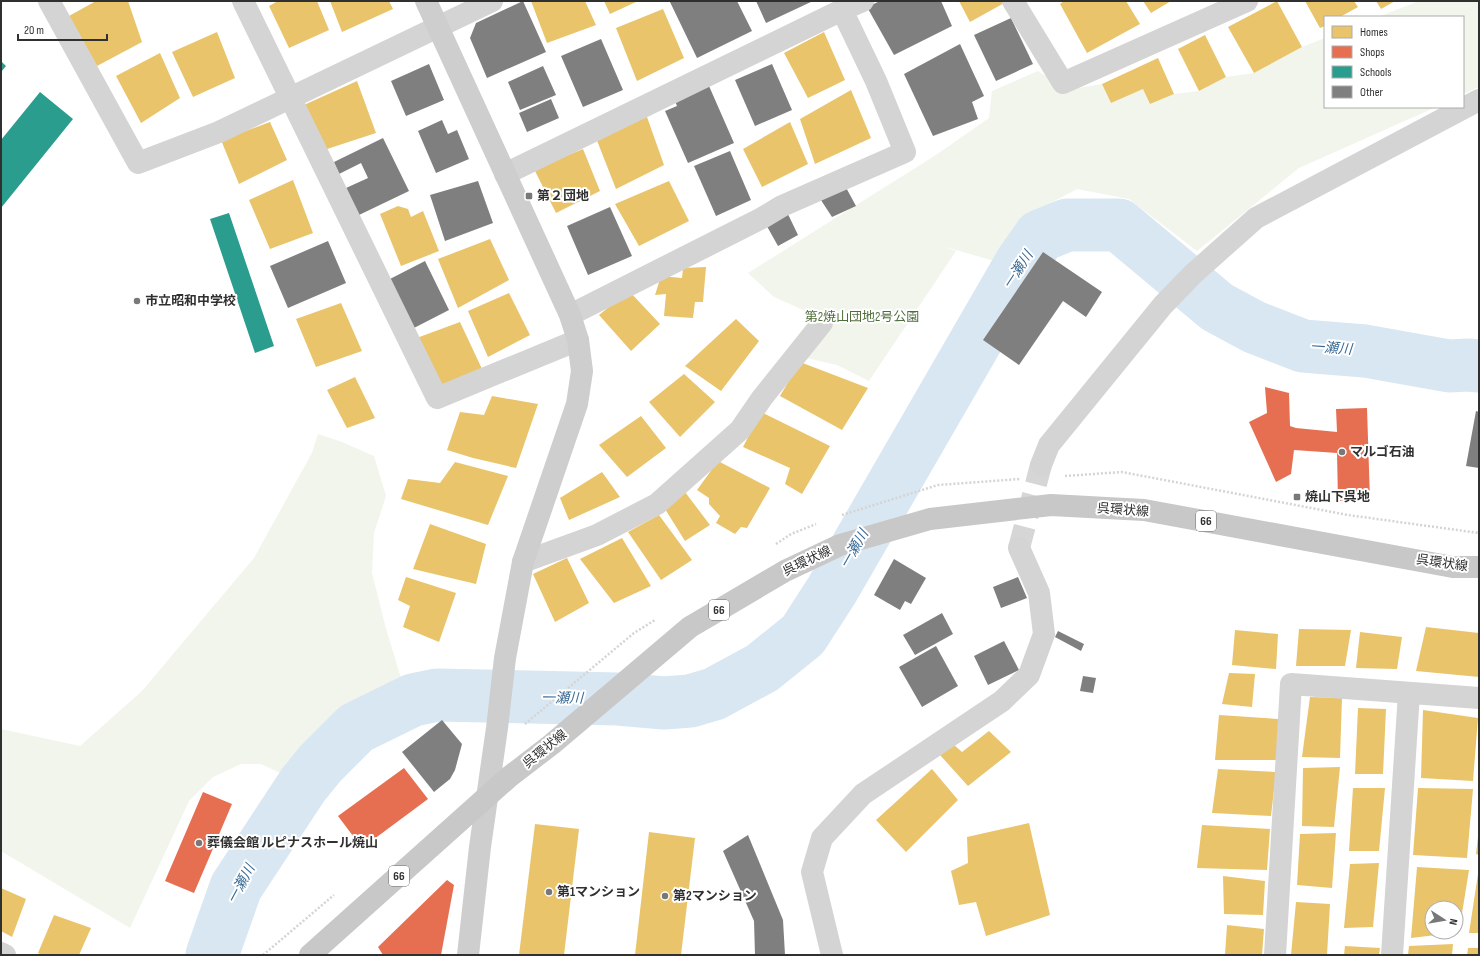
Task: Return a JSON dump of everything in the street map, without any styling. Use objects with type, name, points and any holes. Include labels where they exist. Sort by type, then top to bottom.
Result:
[{"type":"main road","name":"呉環状線","points":[[310,955],[509,777],[552,744],[690,627],[785,571],[840,545],[930,519],[1051,506],[1144,510],[1453,566],[1479,567]]},
{"type":"street","points":[[49,1],[138,163],[219,132],[437,26],[492,1]]},
{"type":"street","points":[[242,1],[437,398],[578,340]]},
{"type":"street","points":[[426,1],[570,315],[578,340],[582,371],[577,404],[523,562],[505,658],[497,728],[480,847],[468,955]]},
{"type":"street","points":[[505,174],[863,1]]},
{"type":"street","points":[[1013,1],[1063,83],[1246,1]]},
{"type":"street","points":[[570,315],[756,222],[782,206],[904,152],[876,81],[842,10]]},
{"type":"street","points":[[1464,108],[1479,100]]},
{"type":"street","points":[[1041,466],[1049,445],[1163,305],[1193,274],[1256,218],[1464,108]]},
{"type":"street","points":[[523,562],[597,536],[657,504],[740,430],[762,398],[822,323]]},
{"type":"street","points":[[832,955],[812,872],[822,838],[863,794],[1002,701],[1030,675],[1044,634],[1039,593],[1019,548]]},
{"type":"street","points":[[1275,955],[1291,684],[1479,698]]},
{"type":"street","points":[[1392,955],[1410,693]]},
{"type":"street","points":[[1,953],[5,955]]},
{"type":"path","points":[[522,726],[634,633]]},
{"type":"green space","points":[[1419,1],[1479,1],[1479,87],[1464,94],[1464,16],[1381,16]]},
{"type":"green space","name":"第2焼山団地2号公園","points":[[1324,38],[1324,108],[1434,108],[1299,168],[1197,251],[1129,199],[1077,189],[1030,214],[1005,249],[998,262],[942,246],[956,251],[869,381],[837,365],[802,357],[822,323],[808,312],[774,297],[748,273],[936,155],[989,118],[992,91],[1038,71],[1067,90],[1102,84],[1111,103],[1143,89],[1150,104],[1174,94],[1199,91],[1226,77],[1254,73],[1302,47]]},
{"type":"green space","points":[[318,434],[342,442],[374,456],[386,496],[374,533],[372,573],[385,625],[403,685],[346,714],[302,759],[291,778],[261,764],[241,764],[213,777],[189,801],[130,928],[1,851],[1,729],[80,746],[142,691],[254,558],[312,453]]},
{"type":"building: Homes","points":[[96,1],[128,1],[142,42],[97,66],[69,16]]},
{"type":"building: Homes","points":[[278,1],[317,1],[329,30],[289,48],[269,6]]},
{"type":"building: Homes","points":[[330,1],[389,1],[393,9],[342,32]]},
{"type":"building: Homes","points":[[531,1],[585,1],[596,25],[547,43]]},
{"type":"building: Homes","points":[[604,1],[638,1],[610,14]]},
{"type":"building: Homes","points":[[959,1],[1006,1],[1006,2],[970,22]]},
{"type":"building: Homes","points":[[1064,1],[1126,1],[1140,24],[1087,53],[1060,4]]},
{"type":"building: Homes","points":[[1143,1],[1171,1],[1151,13]]},
{"type":"building: Homes","points":[[1277,1],[1302,47],[1254,73],[1228,27]]},
{"type":"building: Homes","points":[[1305,1],[1354,1],[1358,7],[1342,16],[1324,16],[1324,26],[1320,28]]},
{"type":"building: Homes","points":[[1376,1],[1395,1],[1381,9]]},
{"type":"building: Homes","points":[[663,9],[684,58],[637,81],[616,28]]},
{"type":"building: Homes","points":[[217,32],[235,78],[193,97],[172,52]]},
{"type":"building: Homes","points":[[824,32],[845,80],[808,98],[784,53]]},
{"type":"building: Homes","points":[[1205,35],[1226,77],[1199,91],[1178,49]]},
{"type":"building: Homes","points":[[160,53],[180,98],[141,123],[116,76]]},
{"type":"building: Homes","points":[[1158,58],[1174,94],[1150,104],[1143,89],[1111,103],[1102,84]]},
{"type":"building: Homes","points":[[357,81],[376,133],[324,150],[304,105]]},
{"type":"building: Homes","points":[[851,90],[871,138],[815,164],[800,119]]},
{"type":"building: Homes","points":[[647,117],[664,165],[616,189],[596,138]]},
{"type":"building: Homes","points":[[270,122],[287,160],[239,184],[221,140]]},
{"type":"building: Homes","points":[[790,122],[808,164],[762,187],[743,149]]},
{"type":"building: Homes","points":[[583,149],[600,191],[556,213],[534,169]]},
{"type":"building: Homes","points":[[293,180],[313,233],[270,249],[249,200]]},
{"type":"building: Homes","points":[[669,181],[689,221],[639,246],[615,204]]},
{"type":"building: Homes","points":[[398,206],[408,209],[411,217],[423,211],[439,251],[401,266],[380,214]]},
{"type":"building: Homes","points":[[490,239],[509,280],[458,308],[438,259]]},
{"type":"building: Homes","points":[[706,267],[703,302],[695,302],[693,318],[664,316],[666,294],[655,295],[661,276],[682,278],[683,268]]},
{"type":"building: Homes","points":[[629,291],[660,324],[631,351],[599,315]]},
{"type":"building: Homes","points":[[509,293],[530,335],[488,357],[468,311]]},
{"type":"building: Homes","points":[[341,303],[362,351],[316,367],[296,319]]},
{"type":"building: Homes","points":[[736,319],[759,341],[721,391],[685,366]]},
{"type":"building: Homes","points":[[460,322],[482,369],[438,389],[414,339]]},
{"type":"building: Homes","points":[[800,362],[868,388],[842,430],[780,396]]},
{"type":"building: Homes","points":[[684,374],[715,402],[680,437],[649,402]]},
{"type":"building: Homes","points":[[355,377],[375,418],[347,428],[327,390]]},
{"type":"building: Homes","points":[[492,396],[538,404],[516,468],[447,450],[460,412],[484,415]]},
{"type":"building: Homes","points":[[761,412],[830,446],[802,494],[785,484],[790,468],[743,447]]},
{"type":"building: Homes","points":[[641,416],[666,448],[627,477],[599,445]]},
{"type":"building: Homes","points":[[718,461],[770,488],[747,528],[741,527],[735,534],[716,523],[720,516],[709,504],[709,498],[697,490]]},
{"type":"building: Homes","points":[[455,462],[508,476],[488,525],[401,499],[408,479],[440,483]]},
{"type":"building: Homes","points":[[602,472],[620,497],[569,520],[560,498]]},
{"type":"building: Homes","points":[[685,492],[710,525],[685,541],[665,509]]},
{"type":"building: Homes","points":[[659,515],[692,560],[661,580],[628,532]]},
{"type":"building: Homes","points":[[430,524],[486,544],[476,584],[413,569]]},
{"type":"building: Homes","points":[[622,538],[651,586],[614,603],[580,559]]},
{"type":"building: Homes","points":[[567,558],[589,603],[555,622],[533,574]]},
{"type":"building: Homes","points":[[406,577],[456,593],[439,642],[403,627],[410,606],[398,600]]},
{"type":"building: Homes","points":[[1426,627],[1479,633],[1479,677],[1416,671]]},
{"type":"building: Homes","points":[[1299,629],[1351,630],[1345,666],[1296,666]]},
{"type":"building: Homes","points":[[1235,630],[1278,634],[1276,669],[1232,665]]},
{"type":"building: Homes","points":[[1360,632],[1402,637],[1397,669],[1356,668]]},
{"type":"building: Homes","points":[[1229,673],[1255,674],[1252,707],[1222,704]]},
{"type":"building: Homes","points":[[1310,697],[1342,698],[1340,758],[1302,757]]},
{"type":"building: Homes","points":[[1358,708],[1386,709],[1383,774],[1355,774]]},
{"type":"building: Homes","points":[[1423,710],[1478,718],[1473,781],[1421,778]]},
{"type":"building: Homes","points":[[1219,715],[1278,719],[1278,760],[1215,760]]},
{"type":"building: Homes","points":[[989,731],[1011,752],[968,786],[940,755],[953,744],[962,752]]},
{"type":"building: Homes","points":[[1340,767],[1334,827],[1302,826],[1303,768]]},
{"type":"building: Homes","points":[[932,769],[958,800],[906,852],[876,820]]},
{"type":"building: Homes","points":[[1218,769],[1276,772],[1271,816],[1212,813]]},
{"type":"building: Homes","points":[[1353,788],[1385,788],[1379,851],[1349,851]]},
{"type":"building: Homes","points":[[1418,788],[1473,789],[1467,858],[1413,855]]},
{"type":"building: Homes","points":[[1029,823],[1050,915],[986,936],[976,902],[959,905],[951,871],[968,863],[967,837]]},
{"type":"building: Homes","name":"第1マンション","points":[[535,824],[579,829],[564,955],[519,955]]},
{"type":"building: Homes","points":[[1202,825],[1270,829],[1267,870],[1197,868]]},
{"type":"building: Homes","name":"第2マンション","points":[[649,832],[695,838],[681,955],[635,955]]},
{"type":"building: Homes","points":[[1336,833],[1332,888],[1297,885],[1300,834]]},
{"type":"building: Homes","points":[[1479,837],[1479,855],[1476,854]]},
{"type":"building: Homes","points":[[1379,863],[1373,927],[1344,928],[1350,864]]},
{"type":"building: Homes","points":[[1417,867],[1469,870],[1464,901],[1424,900],[1424,936],[1411,938]]},
{"type":"building: Homes","points":[[1478,874],[1479,933],[1469,933]]},
{"type":"building: Homes","points":[[1223,876],[1265,881],[1263,915],[1224,914]]},
{"type":"building: Homes","points":[[1,888],[26,899],[12,937],[1,931]]},
{"type":"building: Homes","points":[[1296,902],[1330,904],[1327,955],[1291,955]]},
{"type":"building: Homes","points":[[54,915],[91,928],[79,955],[42,955],[38,953]]},
{"type":"building: Homes","points":[[1227,925],[1264,929],[1262,955],[1225,955]]},
{"type":"building: Homes","points":[[1453,944],[1452,955],[1408,955],[1409,946]]},
{"type":"building: Homes","points":[[1345,946],[1380,948],[1379,955],[1344,955]]},
{"type":"building: Homes","points":[[1468,948],[1479,948],[1479,955],[1467,955]]},
{"type":"building: Shops","points":[[1265,387],[1289,393],[1290,426],[1296,428],[1337,432],[1336,409],[1367,408],[1370,500],[1338,501],[1337,453],[1294,450],[1291,474],[1276,482],[1249,422],[1267,413]]},
{"type":"building: Shops","points":[[404,768],[428,799],[362,848],[338,816]]},
{"type":"building: Shops","name":"葬儀会館 ルピナスホール焼山","points":[[203,792],[232,804],[194,893],[165,881]]},
{"type":"building: Shops","points":[[447,880],[454,885],[441,955],[383,955],[378,947]]},
{"type":"building: Schools","points":[[1,61],[6,66],[1,72]]},
{"type":"building: Schools","points":[[40,92],[73,119],[1,208],[1,140]]},
{"type":"building: Schools","points":[[229,213],[274,346],[255,353],[210,219]]},
{"type":"building: Other","points":[[523,1],[546,52],[487,78],[470,38],[476,23]]},
{"type":"building: Other","points":[[737,1],[752,31],[697,58],[670,2]]},
{"type":"building: Other","points":[[756,1],[813,1],[766,23]]},
{"type":"building: Other","points":[[880,1],[941,1],[952,26],[894,55],[867,7]]},
{"type":"building: Other","points":[[1011,18],[1033,64],[996,81],[974,35]]},
{"type":"building: Other","points":[[601,39],[623,90],[583,107],[561,56]]},
{"type":"building: Other","points":[[960,44],[984,96],[972,102],[978,119],[933,136],[904,74]]},
{"type":"building: Other","points":[[429,64],[444,100],[406,116],[391,81]]},
{"type":"building: Other","points":[[772,64],[792,110],[755,126],[735,80]]},
{"type":"building: Other","points":[[543,66],[556,95],[520,110],[508,82]]},
{"type":"building: Other","points":[[709,86],[734,143],[688,163],[665,111],[677,106],[675,101]]},
{"type":"building: Other","points":[[551,99],[559,118],[527,132],[519,113]]},
{"type":"building: Other","points":[[442,120],[448,134],[457,130],[469,159],[436,173],[418,131]]},
{"type":"building: Other","points":[[383,138],[409,191],[359,215],[346,188],[368,178],[361,163],[339,174],[334,162]]},
{"type":"building: Other","points":[[730,151],[751,200],[716,216],[694,166]]},
{"type":"building: Other","points":[[478,181],[493,223],[445,241],[430,195]]},
{"type":"building: Other","points":[[843,182],[856,206],[832,217],[817,194]]},
{"type":"building: Other","points":[[610,207],[632,256],[588,275],[567,226]]},
{"type":"building: Other","points":[[785,208],[798,235],[778,246],[764,221]]},
{"type":"building: Other","points":[[328,241],[346,283],[288,308],[270,266]]},
{"type":"building: Other","points":[[1043,252],[1102,292],[1086,317],[1063,301],[1019,365],[983,340]]},
{"type":"building: Other","points":[[425,261],[449,310],[412,329],[388,280]]},
{"type":"building: Other","points":[[1476,411],[1479,412],[1479,468],[1466,466]]},
{"type":"building: Other","points":[[894,559],[926,578],[911,604],[905,601],[900,610],[874,595]]},
{"type":"building: Other","points":[[1018,577],[1027,598],[1001,608],[993,587]]},
{"type":"building: Other","points":[[942,613],[953,634],[915,655],[903,635]]},
{"type":"building: Other","points":[[1058,631],[1084,644],[1081,651],[1055,637]]},
{"type":"building: Other","points":[[1004,641],[1019,670],[988,685],[974,656]]},
{"type":"building: Other","points":[[936,646],[958,686],[922,707],[899,667]]},
{"type":"building: Other","points":[[1083,676],[1096,678],[1093,693],[1080,691]]},
{"type":"building: Other","points":[[442,720],[462,744],[455,770],[450,779],[434,792],[402,752]]},
{"type":"building: Other","points":[[748,835],[783,920],[785,955],[755,955],[754,921],[723,851]]},
{"type":"waterway","name":"一瀬川","points":[[212,955],[236,887],[303,785],[320,764],[356,728],[413,700],[437,695],[618,699],[664,703],[690,701],[714,694],[762,668],[803,635],[832,590],[1021,263],[1040,236],[1067,225],[1119,225],[1217,307],[1254,327],[1303,346],[1365,351],[1449,366],[1479,366]]},
{"type":"tunnel","points":[[1019,548],[1041,465]]},
{"type":"place","name":"第２団地","points":[[529,196]]},
{"type":"place","name":"市立昭和中学校","points":[[137,301]]},
{"type":"place","name":"マルゴ石油","points":[[1342,452]]},
{"type":"place","name":"焼山下呉地","points":[[1297,497]]},
{"type":"place","name":"葬儀会館 ルピナスホール焼山","points":[[199,843]]},
{"type":"place","name":"第1マンション","points":[[549,892]]},
{"type":"place","name":"第2マンション","points":[[665,896]]}]
